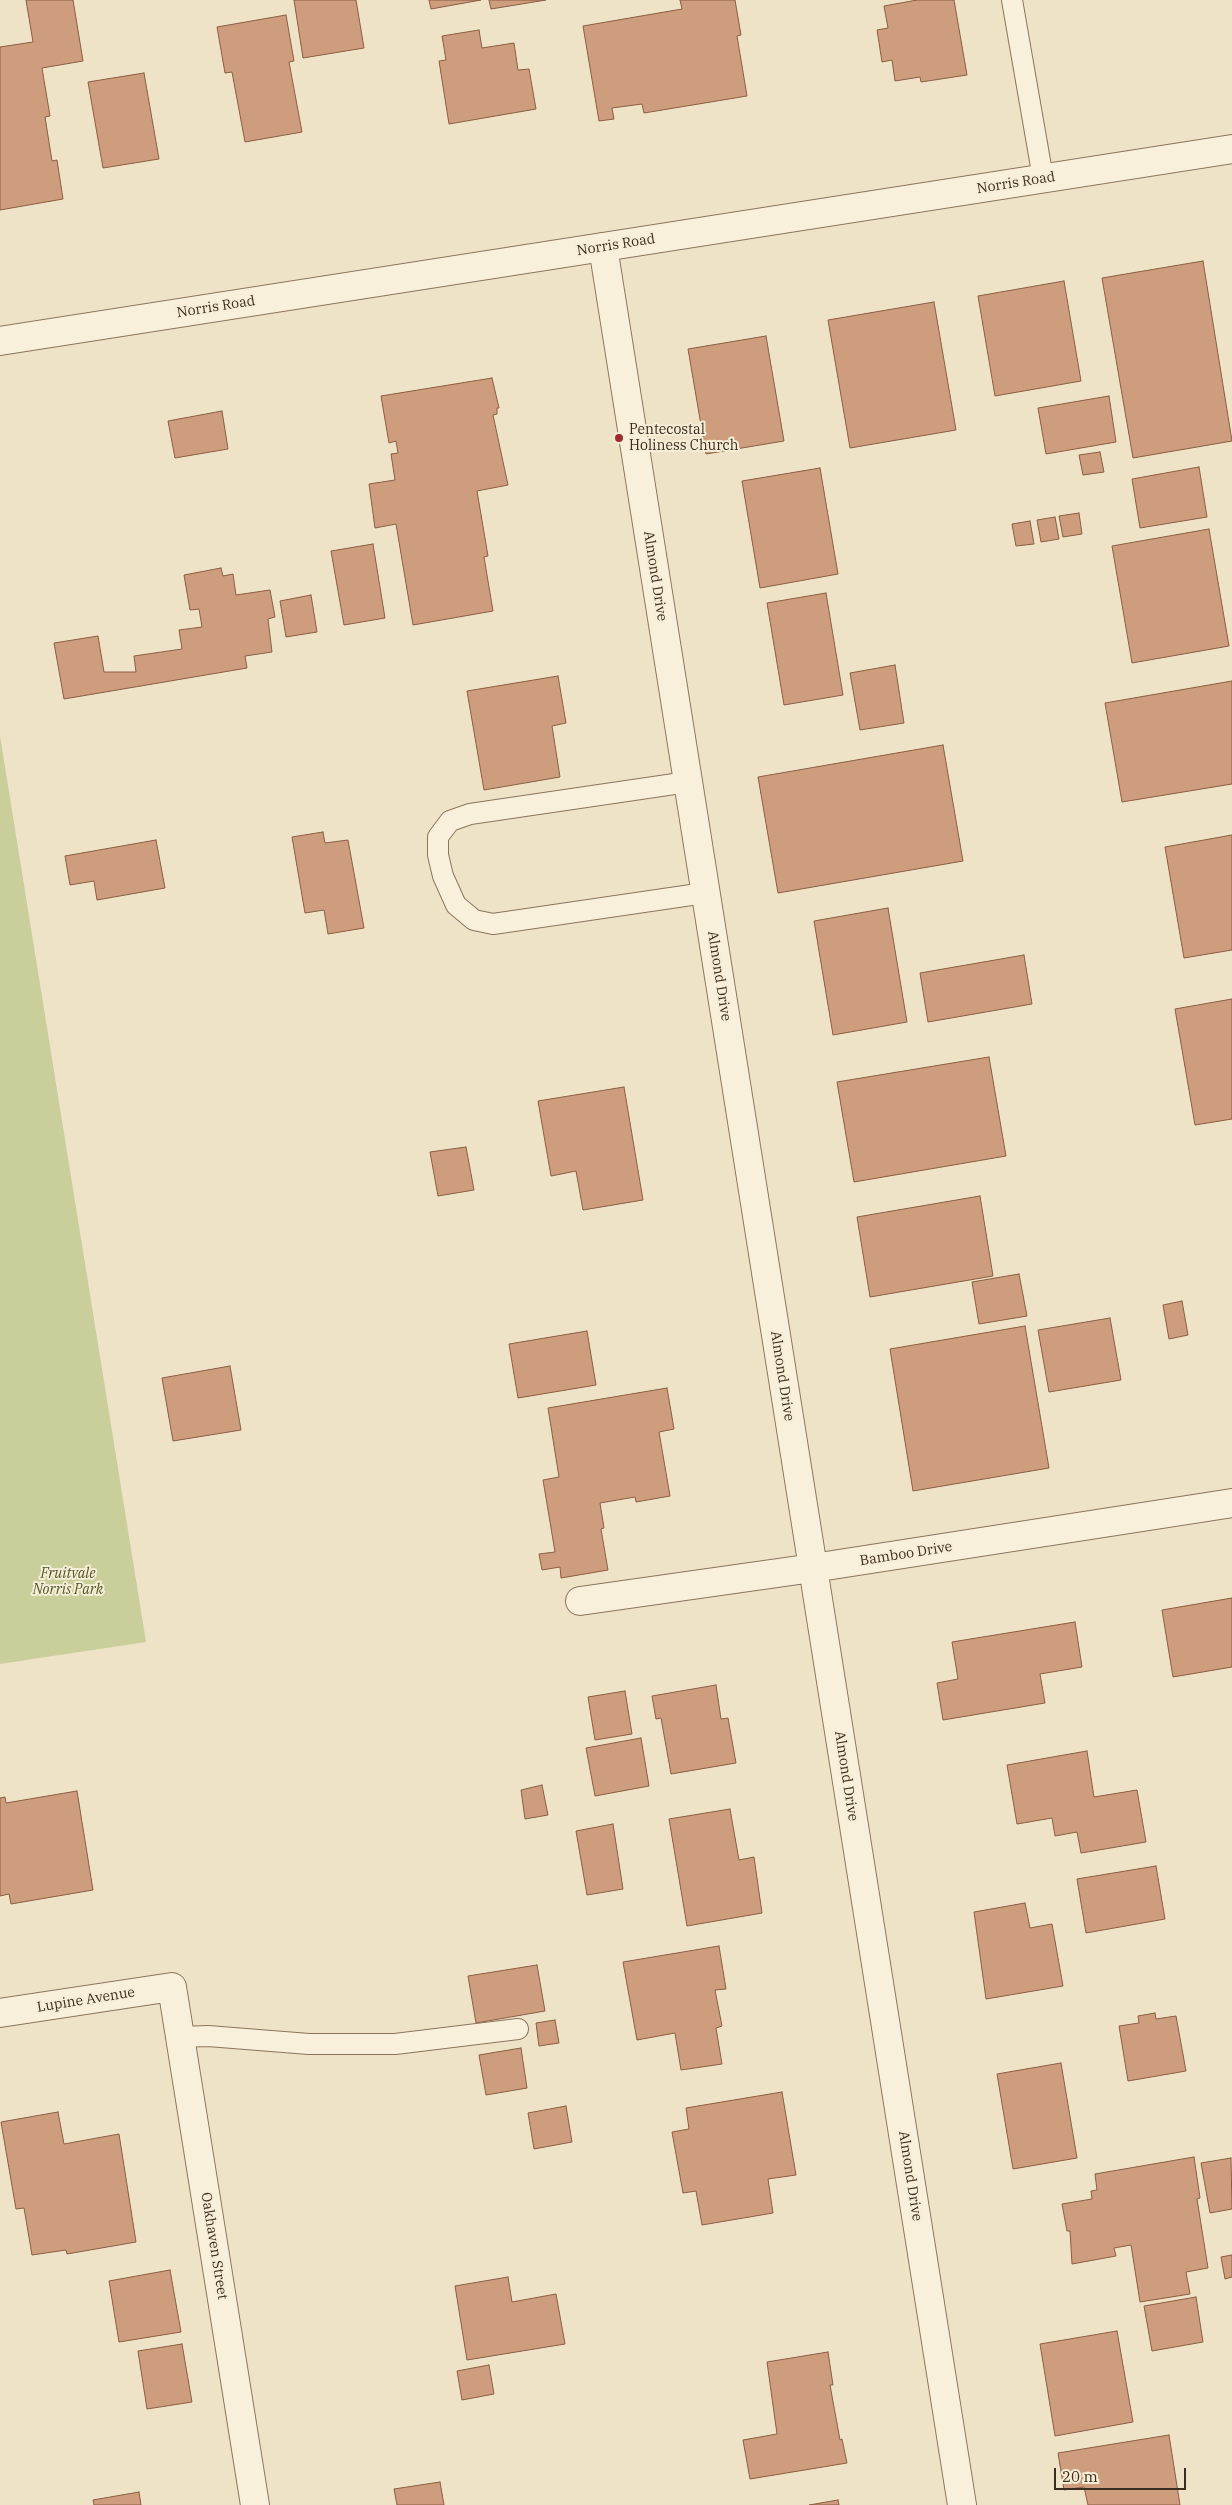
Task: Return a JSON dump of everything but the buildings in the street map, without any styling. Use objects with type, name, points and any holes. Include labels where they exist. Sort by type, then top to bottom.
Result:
[{"type":"street","name":"Norris Road","points":[[0,341],[1232,149]]},
{"type":"street","name":"Almond Drive","points":[[602,247],[962,2505]]},
{"type":"street","name":"Bamboo Drive","points":[[580,1601],[813,1568],[1232,1503]]},
{"type":"street","name":"Lupine Avenue","points":[[0,2014],[172,1987]]},
{"type":"street","name":"Oakhaven Street","points":[[172,1987],[255,2505]]},
{"type":"lane","points":[[1012,0],[1043,178]]},
{"type":"lane","points":[[688,782],[470,814],[450,821],[438,837],[438,855],[443,876],[456,905],[474,920],[493,924],[705,893]]},
{"type":"lane","points":[[180,2037],[208,2036],[308,2044],[396,2044],[518,2029]]},
{"type":"green space","name":"Fruitvale Norris Park","points":[[0,736],[146,1642],[0,1664]]},
{"type":"place","name":"Pentecostal Holiness Church","points":[[619,438]]}]
